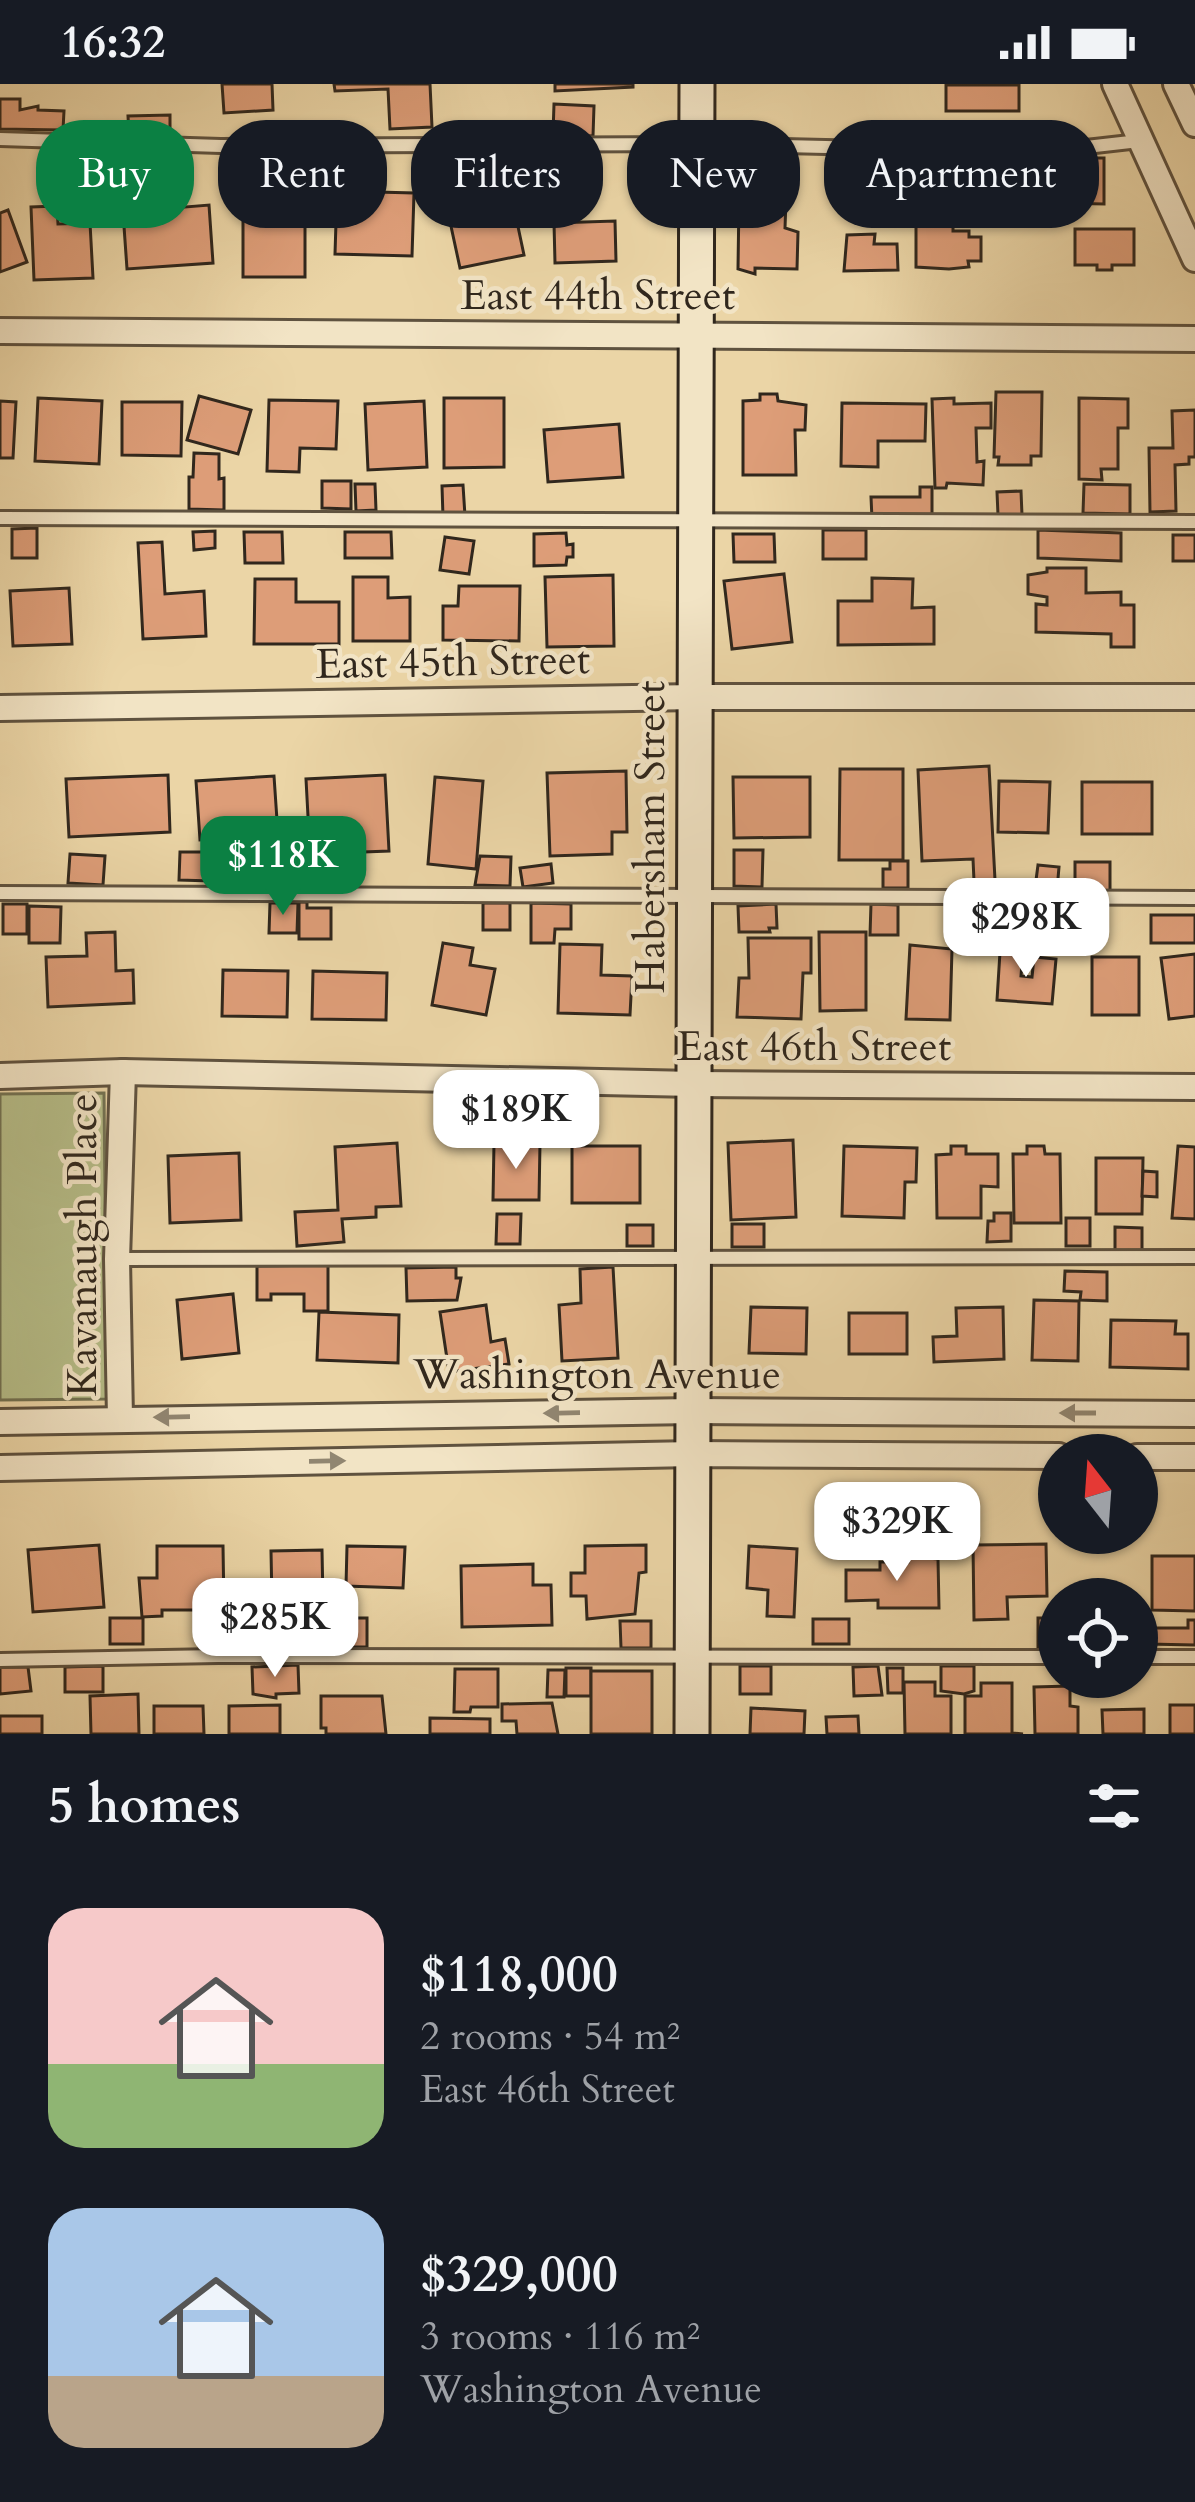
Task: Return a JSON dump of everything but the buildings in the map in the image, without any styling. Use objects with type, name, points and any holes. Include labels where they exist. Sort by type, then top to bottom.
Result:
[{"type":"street","name":"Habersham Street","points":[[697,120],[698,84]]},
{"type":"street","points":[[1115,84],[1195,260]]},
{"type":"street","points":[[1176,84],[1195,124]]},
{"type":"street","name":"Habersham Street","points":[[692,1734],[697,228]]},
{"type":"street","name":"East 44th Street","points":[[0,332],[1195,339]]},
{"type":"street","name":"East 45th Street","points":[[0,708],[695,697],[1195,697]]},
{"type":"street","name":"East 46th Street","points":[[0,1076],[122,1072],[694,1084],[1195,1087]]},
{"type":"street","name":"Kavanaugh Place","points":[[120,1418],[117,1259],[122,1072]]},
{"type":"street","name":"Washington Avenue","points":[[0,1422],[693,1411],[1195,1414]]},
{"type":"street","name":"Washington Avenue","points":[[0,1468],[693,1454],[1038,1456]]},
{"type":"street","points":[[1158,1456],[1195,1457]]},
{"type":"lane","points":[[0,139],[221,146],[627,145]]},
{"type":"lane","points":[[800,147],[1042,152],[1139,141]]},
{"type":"lane","points":[[0,518],[1195,522]]},
{"type":"lane","points":[[0,893],[1195,898]]},
{"type":"lane","points":[[117,1259],[1195,1257]]},
{"type":"lane","points":[[0,1660],[1038,1657]]},
{"type":"lane","points":[[1158,1657],[1195,1657]]},
{"type":"green space","points":[[104,1093],[107,1399],[0,1400],[0,1094]]}]
